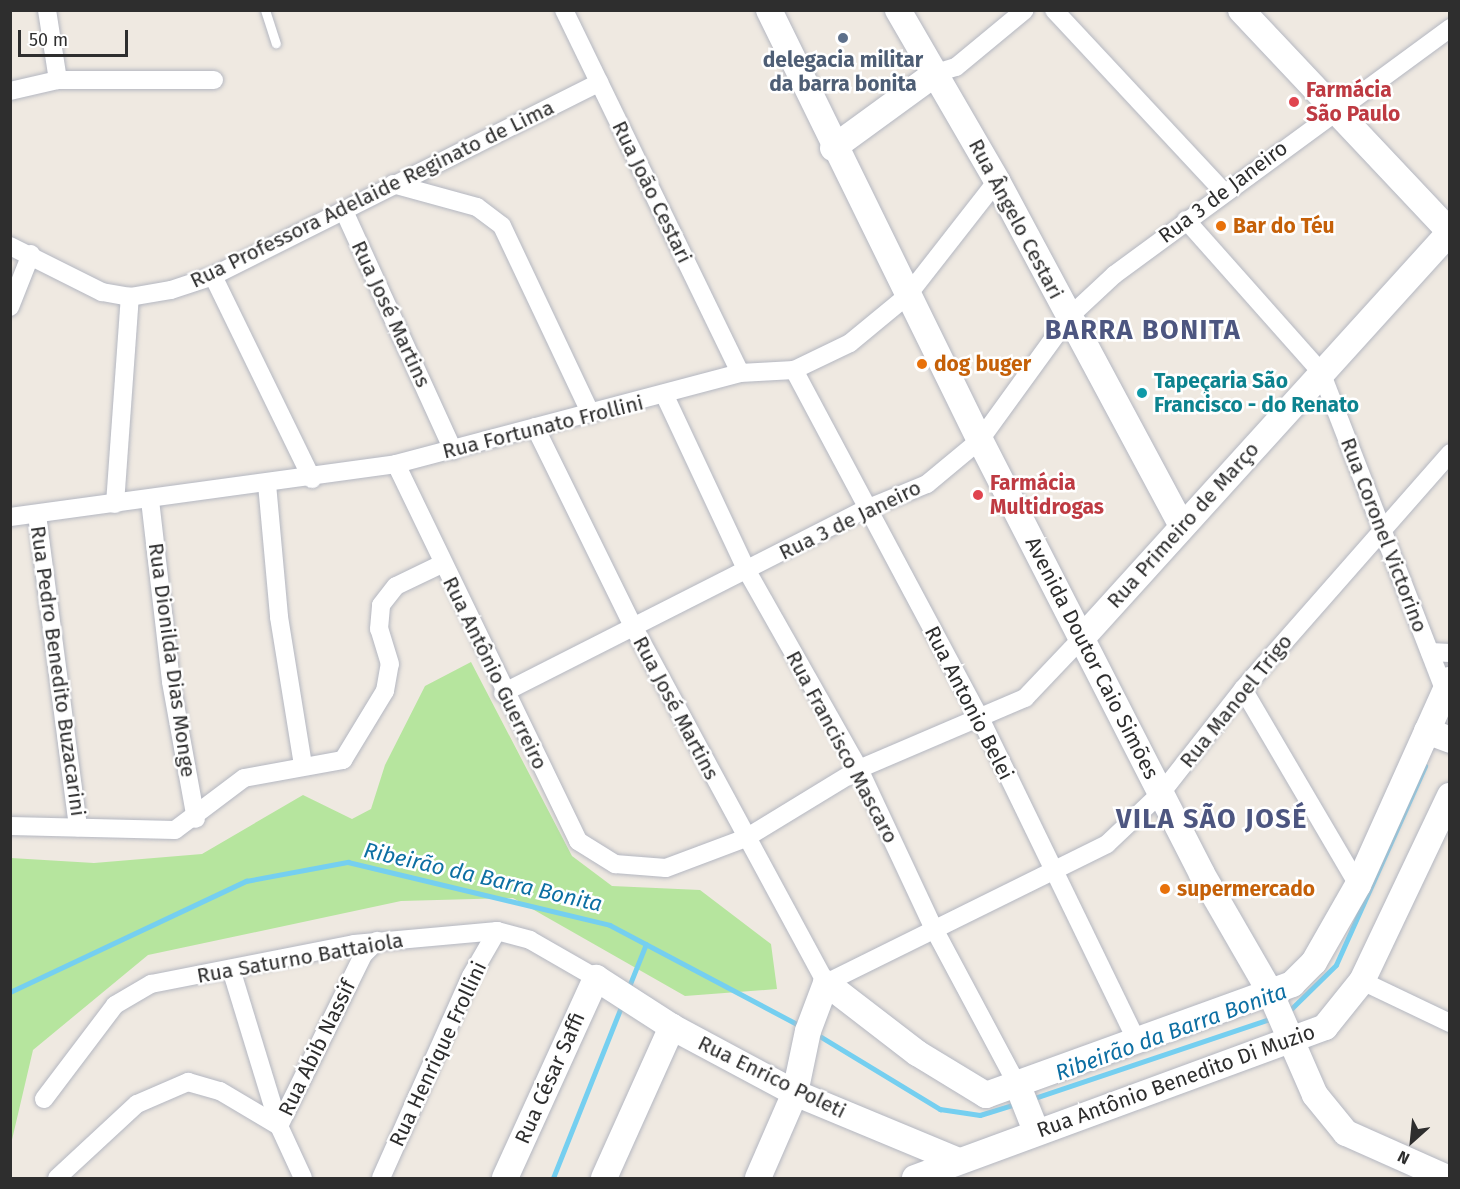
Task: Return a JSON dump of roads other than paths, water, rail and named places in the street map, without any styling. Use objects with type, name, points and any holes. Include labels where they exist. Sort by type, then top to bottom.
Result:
[{"type":"street","points":[[47,10],[58,80]]},
{"type":"street","name":"Rua João Cestari","points":[[564,10],[740,373]]},
{"type":"street","name":"Avenida Doutor Caio Simões","points":[[769,10],[833,148],[907,296],[1082,638],[1281,1018],[1315,1095],[1346,1133],[1447,1179]]},
{"type":"street","name":"Rua Ângelo Cestari","points":[[898,10],[997,181],[1182,526]]},
{"type":"street","points":[[833,148],[936,73],[956,67],[1025,10]]},
{"type":"street","points":[[1054,10],[1223,191]]},
{"type":"street","points":[[1241,10],[1336,106],[1449,232]]},
{"type":"street","name":"Rua 3 de Janeiro","points":[[503,693],[866,509],[927,484],[980,440],[1069,317],[1223,191],[1336,106],[1449,28]]},
{"type":"street","points":[[10,91],[58,80],[214,80]]},
{"type":"street","name":"Rua Professora Adelaide Reginato de Lima","points":[[10,246],[31,254],[102,292],[130,297],[213,276],[599,83]]},
{"type":"street","name":"Rua Fortunato Frollini","points":[[10,517],[312,479],[396,464],[535,427],[665,396],[740,373],[794,370],[850,343],[907,296],[997,181]]},
{"type":"street","points":[[393,184],[477,207],[502,226],[591,414]]},
{"type":"street","name":"Rua José Martins","points":[[344,211],[453,450]]},
{"type":"street","name":"Rua Coronel Victorino","points":[[1186,220],[1322,372],[1381,530],[1430,652],[1447,686]]},
{"type":"street","name":"Rua Primeiro de Março","points":[[615,864],[666,868],[746,838],[859,769],[1024,698],[1082,638],[1449,232]]},
{"type":"street","points":[[10,307],[31,254]]},
{"type":"street","points":[[213,276],[312,479]]},
{"type":"street","points":[[115,504],[130,297]]},
{"type":"street","name":"Rua Antonio Belei","points":[[794,370],[866,509],[979,716],[1054,875],[1136,1039]]},
{"type":"street","name":"Rua Francisco Mascaro","points":[[665,396],[747,571],[859,769],[933,927],[1020,1092],[1035,1128]]},
{"type":"street","name":"Rua José Martins","points":[[535,427],[634,628],[746,838],[822,993]]},
{"type":"street","name":"Rua Manoel Trigo","points":[[822,993],[933,927],[1054,875],[1107,844],[1162,792],[1243,689],[1449,453]]},
{"type":"street","name":"Rua Antônio Guerreiro","points":[[396,464],[503,693],[578,841],[615,864]]},
{"type":"street","points":[[267,484],[279,617],[303,766]]},
{"type":"street","name":"Rua Dionilda Dias Monge","points":[[150,500],[171,682],[196,819]]},
{"type":"street","name":"Rua Pedro Benedito Buzacarini","points":[[37,515],[78,827]]},
{"type":"street","points":[[10,826],[78,827],[155,833],[196,819],[244,778],[303,766],[326,767],[343,760],[385,692],[390,664],[379,629],[381,605],[396,586],[442,564]]},
{"type":"street","points":[[1430,652],[1449,652]]},
{"type":"street","points":[[758,1179],[795,1093],[808,1031],[822,993],[974,1092],[986,1095],[1020,1092],[1136,1039],[1281,1018],[1292,984],[1314,962],[1438,735],[1447,686]]},
{"type":"street","points":[[1243,689],[1358,885]]},
{"type":"street","name":"Rua Antônio Benedito Di Muzio","points":[[915,1179],[1281,1018],[1325,1027],[1362,981],[1449,796]]},
{"type":"street","name":"Rua Saturno Battaiola","points":[[45,1099],[115,1005],[151,984],[377,941],[497,931],[530,940],[615,991]]},
{"type":"street","name":"Rua Henrique Frollini","points":[[381,1179],[471,976],[497,931]]},
{"type":"street","name":"Rua Abib Nassif","points":[[279,1126],[363,955],[377,941]]},
{"type":"street","points":[[231,969],[279,1126],[303,1179]]},
{"type":"street","points":[[1362,981],[1449,1023]]},
{"type":"street","name":"Rua Enrico Poleti","points":[[615,991],[672,1027],[795,1093],[956,1160]]},
{"type":"street","name":"Rua César Saffi","points":[[505,1179],[615,991]]},
{"type":"street","points":[[604,1179],[672,1027]]},
{"type":"street","points":[[57,1179],[137,1104],[188,1082],[220,1091],[279,1126]]},
{"type":"lane","points":[[265,10],[276,44]]},
{"type":"waterway","name":"Ribeirão da Barra Bonita","points":[[1288,1012],[1336,965],[1425,766]]},
{"type":"waterway","name":"Ribeirão da Barra Bonita","points":[[10,992],[246,881],[348,862],[610,925],[801,1026]]},
{"type":"waterway","points":[[628,989],[646,944]]},
{"type":"waterway","points":[[553,1178],[622,1005]]},
{"type":"waterway","name":"Ribeirão da Barra Bonita","points":[[1032,1099],[1272,1018]]},
{"type":"waterway","name":"Ribeirão da Barra Bonita","points":[[818,1035],[940,1109],[980,1115],[1016,1104]]},
{"type":"place","name":"delegacia militar da barra bonita","points":[[843,38]]},
{"type":"place","name":"Farmácia São Paulo","points":[[1294,102]]},
{"type":"place","name":"Bar do Téu","points":[[1221,226]]},
{"type":"place","name":"dog buger","points":[[922,364]]},
{"type":"place","name":"Tapeçaria São Francisco - do Renato","points":[[1142,393]]},
{"type":"place","name":"Farmácia Multidrogas","points":[[978,495]]},
{"type":"place","name":"supermercado","points":[[1165,889]]},
{"type":"district","name":"BARRA BONITA","points":[[1143,331]]},
{"type":"district","name":"VILA SÃO JOSÉ","points":[[1212,820]]}]
